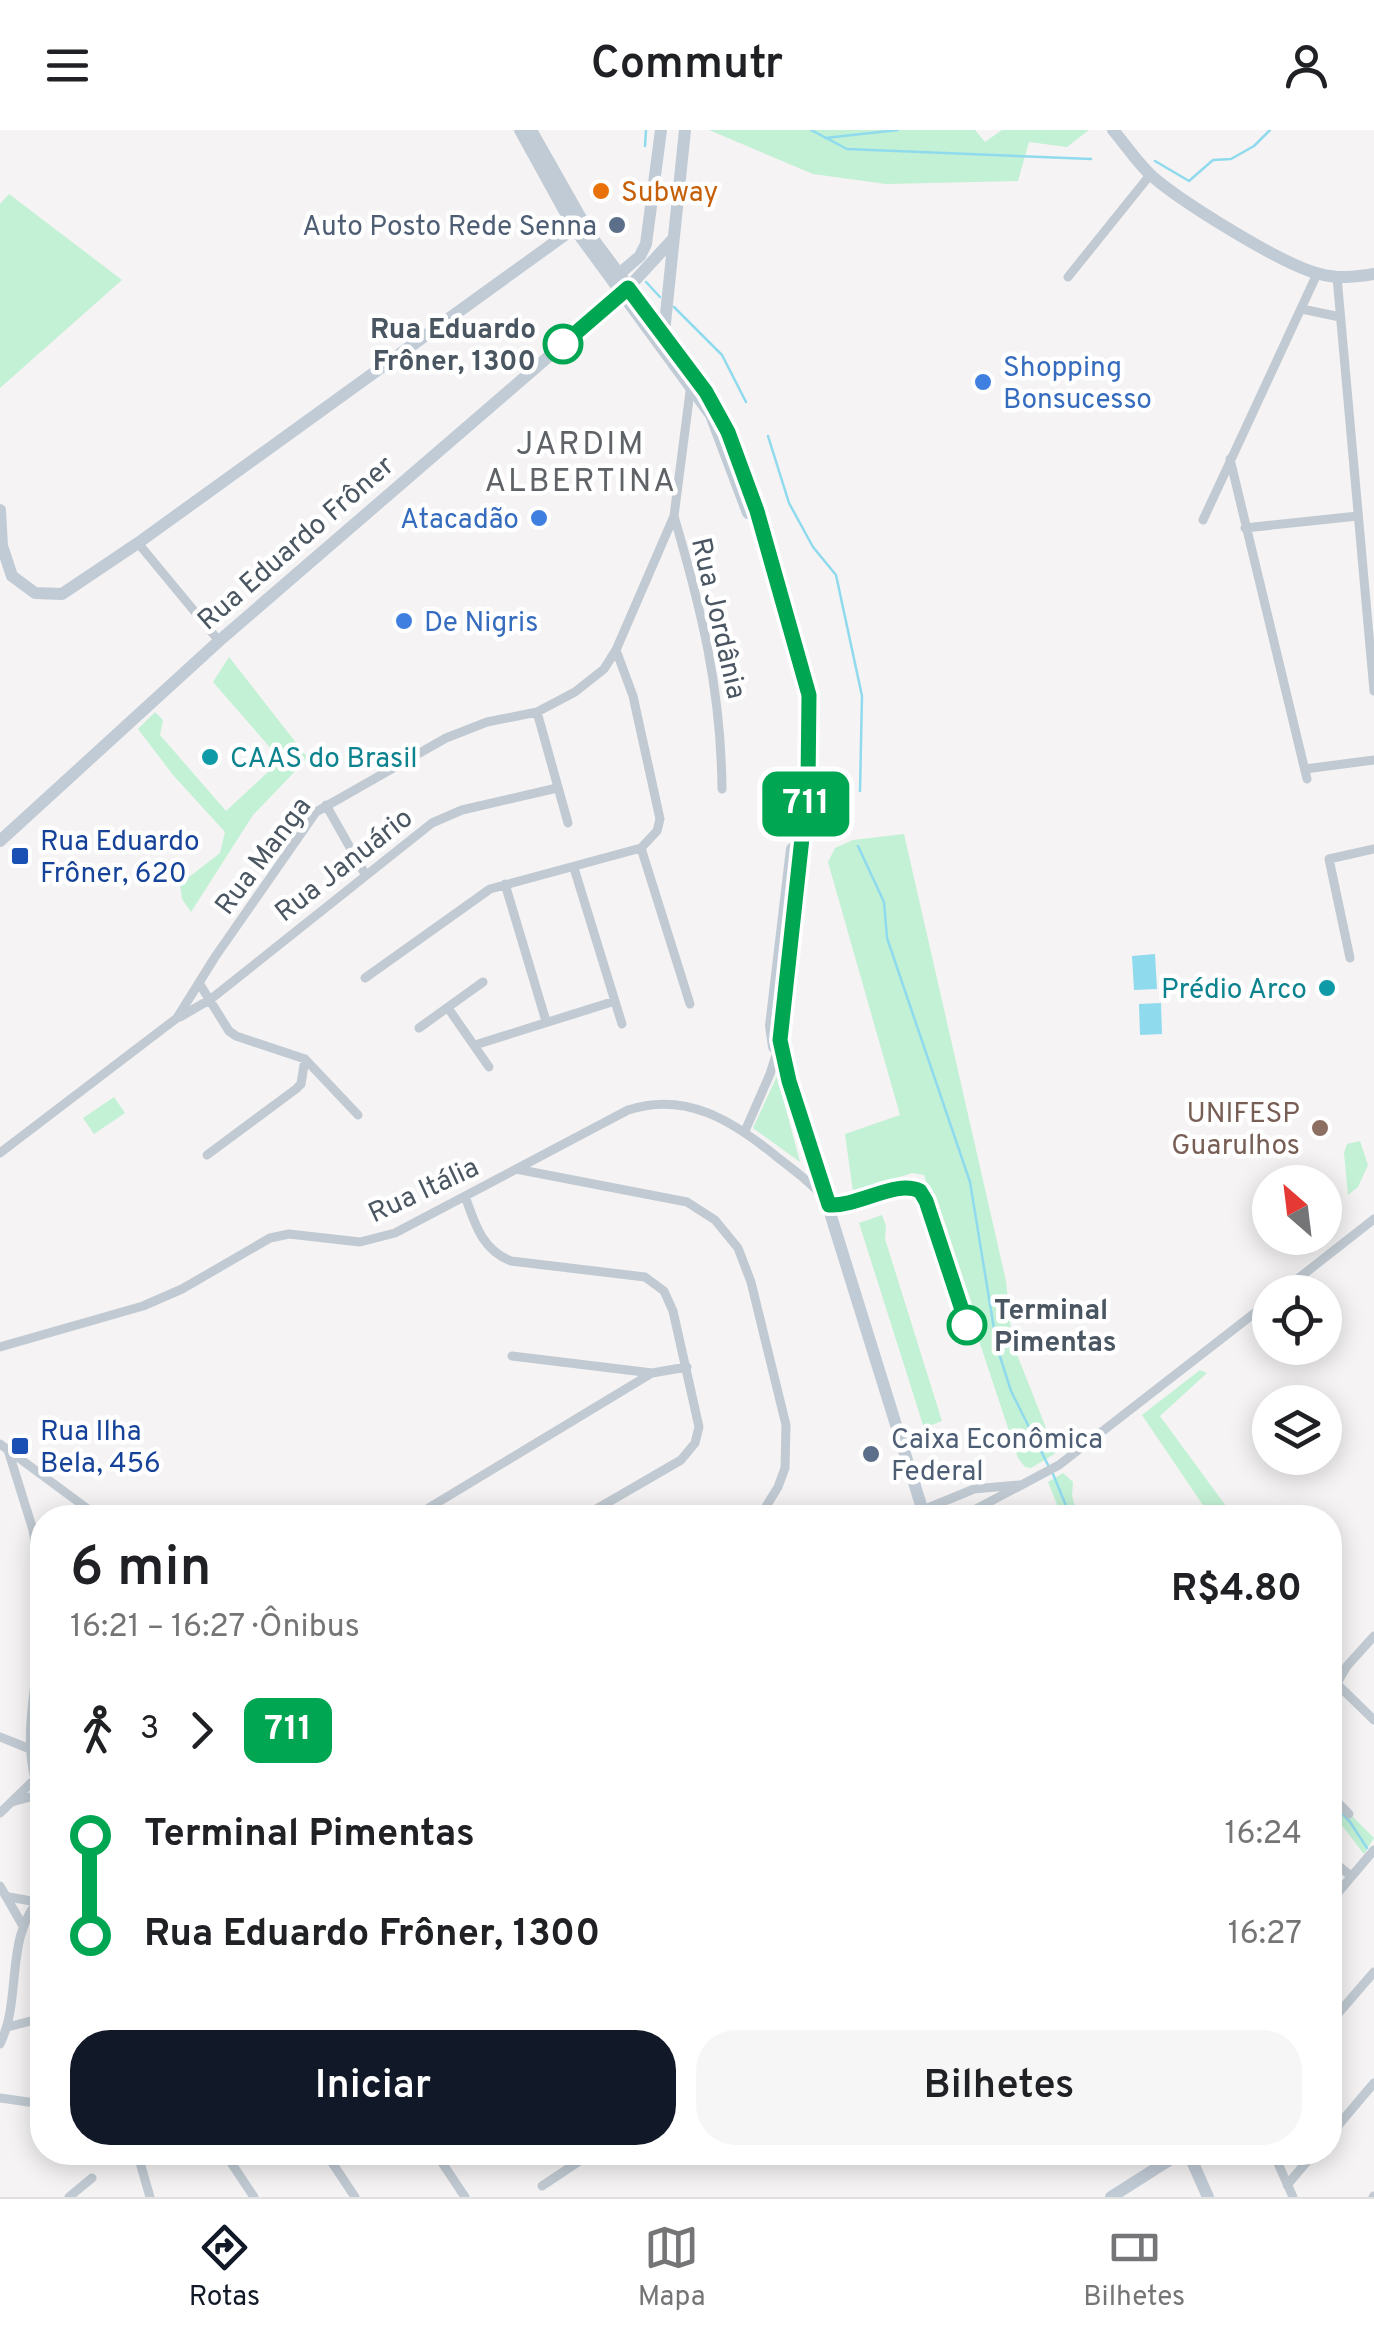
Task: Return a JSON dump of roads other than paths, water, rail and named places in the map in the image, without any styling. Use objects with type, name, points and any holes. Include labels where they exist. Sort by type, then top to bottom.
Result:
[{"type":"main road","points":[[520,130],[624,291],[720,416],[741,462],[800,656],[809,695],[808,783],[780,1040],[789,1081],[921,1505]]},
{"type":"main road","points":[[530,130],[578,225],[618,275],[624,291],[664,333],[711,415],[745,503],[802,688],[804,730],[799,790],[772,1026],[776,1056],[808,1158],[829,1205]]},
{"type":"main road","points":[[618,275],[640,256],[646,244],[661,130]]},
{"type":"main road","points":[[664,333],[685,130]]},
{"type":"main road","points":[[1113,130],[1150,175],[1288,262],[1316,274],[1336,277],[1374,274]]},
{"type":"main road","points":[[0,510],[6,564],[12,576],[35,593],[62,594],[578,225]]},
{"type":"main road","name":"Rua Eduardo Frôner","points":[[0,841],[219,641],[624,291],[672,239]]},
{"type":"main road","points":[[1111,2197],[1164,2165]]},
{"type":"main road","points":[[1192,2165],[1208,2197]]},
{"type":"street","points":[[1068,277],[1150,175]]},
{"type":"street","points":[[1202,520],[1316,274]]},
{"type":"street","points":[[1336,277],[1374,691]]},
{"type":"street","points":[[1302,308],[1340,318]]},
{"type":"street","name":"Rua Manga","points":[[0,1153],[177,1018],[316,812],[468,728],[537,712],[604,669],[616,650],[674,516],[691,380]]},
{"type":"street","points":[[1230,459],[1306,774],[1374,760]]},
{"type":"street","name":"Rua Jordânia","points":[[674,516],[711,657],[721,739],[722,789]]},
{"type":"street","points":[[1245,528],[1358,516]]},
{"type":"street","points":[[138,543],[219,641]]},
{"type":"street","points":[[365,978],[490,889],[641,848],[653,836],[660,819],[632,696],[616,650]]},
{"type":"street","points":[[537,712],[568,823]]},
{"type":"street","name":"Rua Januário","points":[[177,1018],[211,998],[446,815],[558,788]]},
{"type":"street","points":[[326,804],[366,874]]},
{"type":"street","points":[[641,848],[690,1004]]},
{"type":"street","points":[[1350,958],[1329,858],[1374,848]]},
{"type":"street","points":[[574,868],[622,1024]]},
{"type":"street","points":[[504,884],[546,1021]]},
{"type":"street","points":[[419,1028],[483,982]]},
{"type":"street","points":[[199,983],[229,1031],[304,1059],[358,1115]]},
{"type":"street","points":[[475,1045],[615,1001]]},
{"type":"street","points":[[448,1008],[489,1066]]},
{"type":"street","points":[[745,1131],[780,1040]]},
{"type":"street","points":[[206,1155],[296,1089],[301,1084],[304,1059]]},
{"type":"street","name":"Rua Itália","points":[[0,1347],[143,1306],[182,1290],[270,1238],[289,1234],[360,1242],[395,1232],[628,1110],[649,1103],[692,1106],[716,1114],[745,1131],[811,1184],[829,1205]]},
{"type":"street","points":[[516,1168],[687,1202],[714,1220],[738,1248],[752,1282],[786,1425],[784,1468],[767,1505]]},
{"type":"street","points":[[465,1196],[482,1239],[499,1256],[511,1261],[645,1278],[656,1283],[669,1301],[699,1428],[689,1452],[672,1466],[603,1505]]},
{"type":"street","points":[[1311,1275],[1374,1218]]},
{"type":"street","points":[[984,1505],[1058,1466],[1252,1315]]},
{"type":"street","points":[[512,1356],[652,1374],[687,1367]]},
{"type":"street","points":[[434,1505],[652,1374]]},
{"type":"street","points":[[4,1447],[83,1505]]},
{"type":"street","points":[[4,1447],[30,1521]]},
{"type":"street","points":[[20,1491],[26,1463]]},
{"type":"street","points":[[942,1505],[974,1489],[1022,1485]]},
{"type":"street","points":[[1342,1675],[1374,1636]]},
{"type":"street","points":[[1342,1689],[1374,1720]]},
{"type":"street","points":[[0,1737],[30,1748]]},
{"type":"street","points":[[0,1812],[30,1784]]},
{"type":"street","points":[[10,1803],[30,1798]]},
{"type":"street","points":[[1342,1807],[1349,1814]]},
{"type":"street","points":[[1342,1887],[1374,1850]]},
{"type":"street","points":[[1342,1869],[1351,1876]]},
{"type":"street","points":[[0,1886],[23,1926]]},
{"type":"street","points":[[9,1897],[30,1898]]},
{"type":"street","points":[[0,2044],[8,2026],[15,1960],[23,1926],[30,1915]]},
{"type":"street","points":[[1342,2009],[1374,1972]]},
{"type":"street","points":[[8,2026],[30,2021]]},
{"type":"street","points":[[1342,2120],[1374,2083]]},
{"type":"street","points":[[0,2098],[30,2102]]},
{"type":"street","points":[[141,2165],[153,2197]]},
{"type":"street","points":[[233,2165],[254,2197]]},
{"type":"street","points":[[334,2165],[356,2197]]},
{"type":"street","points":[[444,2165],[465,2197]]},
{"type":"street","points":[[542,2186],[567,2165]]},
{"type":"street","points":[[1279,2165],[1293,2197]]},
{"type":"street","points":[[1287,2185],[1304,2165]]},
{"type":"street","points":[[69,2197],[92,2178]]},
{"type":"water","points":[[1155,954],[1157,989],[1134,990],[1132,956]]},
{"type":"water","points":[[1161,1003],[1162,1034],[1140,1035],[1139,1004]]},
{"type":"waterway","points":[[645,146],[646,130]]},
{"type":"waterway","points":[[811,130],[847,149],[1091,159]]},
{"type":"waterway","points":[[825,138],[898,130]]},
{"type":"waterway","points":[[1155,161],[1189,181],[1213,160],[1231,159],[1254,146],[1270,130]]},
{"type":"waterway","points":[[646,282],[660,297]]},
{"type":"waterway","points":[[674,307],[722,355],[746,402]]},
{"type":"waterway","points":[[768,436],[789,503],[813,547],[836,575],[862,696],[860,791]]},
{"type":"waterway","points":[[858,846],[884,902],[887,938],[970,1182],[997,1347],[1011,1391],[1049,1467]]},
{"type":"waterway","points":[[1053,1474],[1066,1505]]},
{"type":"waterway","points":[[1342,1814],[1367,1848]]},
{"type":"place","name":"Subway","points":[[601,191]]},
{"type":"place","name":"Auto Posto Rede Senna","points":[[617,225]]},
{"type":"place","name":"Rua Eduardo Frôner, 1300","points":[[563,344]]},
{"type":"place","name":"Shopping Bonsucesso","points":[[983,382]]},
{"type":"place","name":"Atacadão","points":[[539,518]]},
{"type":"place","name":"De Nigris","points":[[404,621]]},
{"type":"place","name":"CAAS do Brasil","points":[[210,757]]},
{"type":"place","name":"Rua Eduardo Frôner, 620","points":[[20,856]]},
{"type":"place","name":"Prédio Arco","points":[[1327,988]]},
{"type":"place","name":"UNIFESP Guarulhos","points":[[1320,1128]]},
{"type":"place","name":"Terminal Pimentas","points":[[967,1325]]},
{"type":"place","name":"Rua Ilha Bela, 456","points":[[20,1446]]},
{"type":"place","name":"Caixa Econômica Federal","points":[[871,1454]]},
{"type":"district","name":"JARDIM ALBERTINA","points":[[581,462]]}]
